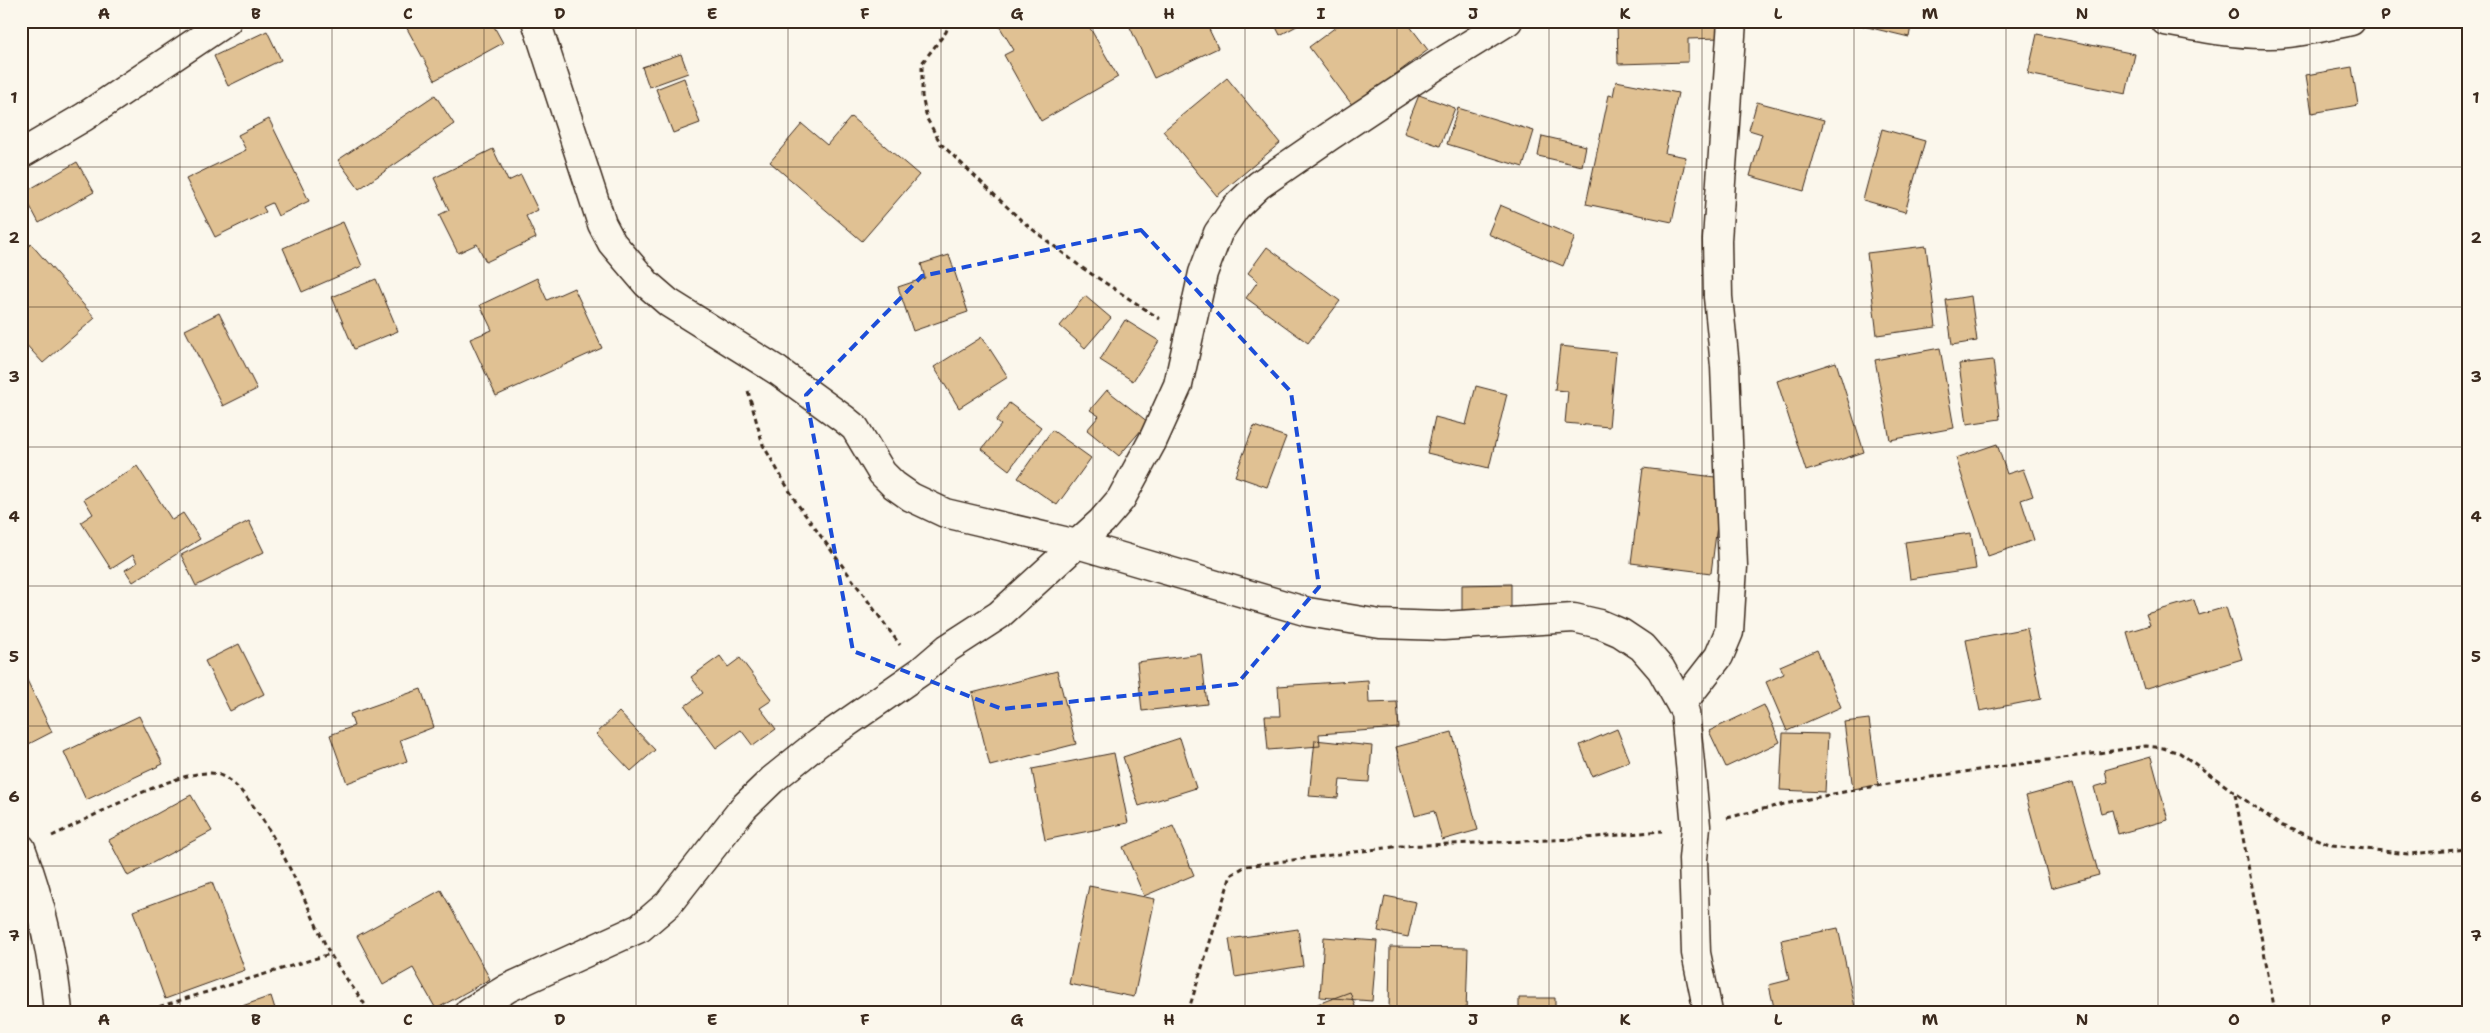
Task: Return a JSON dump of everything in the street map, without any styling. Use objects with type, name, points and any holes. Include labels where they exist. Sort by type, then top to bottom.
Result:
[{"type":"street","points":[[21,154],[84,117],[227,21]]},
{"type":"street","points":[[536,21],[602,224],[612,243],[647,284],[669,303],[792,381],[855,428],[882,473],[911,497],[945,513],[1077,544],[1308,612],[1380,624],[1443,626],[1574,618],[1600,624],[1621,633],[1642,647],[1661,669],[1685,712],[1696,826],[1693,858],[1696,953],[1708,1012]]},
{"type":"street","points":[[469,1012],[508,988],[640,928],[656,916],[668,904],[744,808],[772,780],[818,743],[920,672],[948,648],[999,615],[1077,544],[1121,499],[1154,440],[1178,385],[1203,273],[1215,241],[1236,207],[1259,185],[1314,147],[1428,71],[1508,21]]},
{"type":"street","points":[[1681,705],[1719,656],[1729,632],[1733,566],[1726,366],[1718,298],[1717,240],[1732,21]]},
{"type":"street","points":[[2165,21],[2230,32],[2263,34],[2351,21]]},
{"type":"street","points":[[22,849],[36,887],[53,963],[58,1012]]},
{"type":"path","points":[[950,21],[946,32],[922,64],[922,96],[927,119],[941,144],[1023,222],[1081,267],[1188,337]]},
{"type":"path","points":[[731,342],[763,445],[777,470],[796,502],[920,672]]},
{"type":"path","points":[[2461,728],[2469,727]]},
{"type":"path","points":[[1188,1012],[1231,875],[1246,866],[1401,846],[1575,839],[1646,833],[1696,826],[1776,805],[1897,782],[2146,746],[2164,748],[2180,753],[2280,825],[2332,845],[2408,854],[2469,849]]},
{"type":"path","points":[[22,849],[170,781],[209,773],[220,775],[234,783],[256,809],[280,850],[330,954],[370,1012]]},
{"type":"path","points":[[2235,794],[2275,1012]]},
{"type":"path","points":[[142,1012],[330,954]]},
{"type":"highlighted area","points":[[1141,230],[1291,392],[1319,587],[1237,684],[1002,709],[853,651],[806,395],[922,276]]},
{"type":"building","points":[[403,21],[491,21],[503,43],[435,80]]},
{"type":"building","points":[[996,21],[1086,21],[1118,77],[1041,121],[1004,55],[1014,50]]},
{"type":"building","points":[[1132,21],[1205,21],[1218,48],[1154,78],[1128,23]]},
{"type":"building","points":[[1273,21],[1306,21],[1280,35]]},
{"type":"building","points":[[1344,21],[1406,21],[1428,50],[1353,106],[1309,47]]},
{"type":"building","points":[[1617,21],[1720,21],[1720,38],[1688,39],[1688,62],[1618,64]]},
{"type":"building","points":[[1864,21],[1912,21],[1909,37],[1863,26]]},
{"type":"building","points":[[267,31],[281,60],[228,86],[214,56]]},
{"type":"building","points":[[2037,34],[2135,54],[2126,94],[2028,74]]},
{"type":"building","points":[[681,54],[688,73],[649,87],[642,67]]},
{"type":"building","points":[[2352,67],[2358,105],[2312,113],[2306,75]]},
{"type":"building","points":[[684,78],[700,123],[673,133],[656,89]]},
{"type":"building","points":[[1227,78],[1280,143],[1217,196],[1163,131]]},
{"type":"building","points":[[1616,81],[1678,93],[1665,153],[1686,157],[1672,222],[1586,204],[1609,95],[1613,96]]},
{"type":"building","points":[[435,95],[454,124],[359,189],[338,160]]},
{"type":"building","points":[[1419,95],[1455,108],[1440,146],[1404,133]]},
{"type":"building","points":[[1757,102],[1824,120],[1804,191],[1750,176],[1762,134],[1749,130]]},
{"type":"building","points":[[1458,108],[1534,131],[1523,167],[1447,144]]},
{"type":"building","points":[[851,117],[919,175],[862,241],[770,162],[802,124],[827,145]]},
{"type":"building","points":[[269,119],[309,201],[278,216],[272,203],[263,207],[266,212],[215,237],[186,179],[246,150],[238,135]]},
{"type":"building","points":[[1882,129],[1925,141],[1905,212],[1863,200]]},
{"type":"building","points":[[1542,136],[1586,146],[1582,166],[1538,156]]},
{"type":"building","points":[[493,149],[508,181],[521,175],[538,210],[526,216],[536,238],[486,262],[477,244],[458,253],[439,215],[449,210],[434,178]]},
{"type":"building","points":[[77,162],[94,192],[39,223],[23,193]]},
{"type":"building","points":[[1500,205],[1575,237],[1563,266],[1488,234]]},
{"type":"building","points":[[343,222],[362,266],[302,292],[283,248]]},
{"type":"building","points":[[31,244],[95,318],[43,363],[21,339],[21,252]]},
{"type":"building","points":[[1926,246],[1936,327],[1877,335],[1867,253]]},
{"type":"building","points":[[1267,247],[1340,301],[1308,343],[1246,298],[1258,281],[1248,273]]},
{"type":"building","points":[[949,255],[968,312],[913,331],[898,287],[925,278],[921,264]]},
{"type":"building","points":[[537,278],[547,300],[574,288],[602,348],[496,396],[470,339],[492,330],[480,305]]},
{"type":"building","points":[[376,279],[398,331],[354,349],[332,297]]},
{"type":"building","points":[[1085,296],[1111,318],[1085,348],[1060,326]]},
{"type":"building","points":[[1971,296],[1977,341],[1952,345],[1946,300]]},
{"type":"building","points":[[219,313],[257,389],[223,406],[185,330]]},
{"type":"building","points":[[1125,320],[1159,341],[1133,381],[1100,360]]},
{"type":"building","points":[[982,337],[1008,377],[959,408],[934,367]]},
{"type":"building","points":[[1560,346],[1616,352],[1609,427],[1565,423],[1568,391],[1555,390]]},
{"type":"building","points":[[1940,348],[1954,428],[1890,440],[1875,360]]},
{"type":"building","points":[[1993,360],[2000,419],[1967,424],[1959,364]]},
{"type":"building","points":[[1836,362],[1864,452],[1806,471],[1777,381]]},
{"type":"building","points":[[1476,386],[1507,394],[1489,468],[1427,453],[1435,417],[1466,425]]},
{"type":"building","points":[[1107,390],[1148,422],[1119,456],[1087,430],[1099,416],[1090,410]]},
{"type":"building","points":[[1009,403],[1041,427],[1009,470],[982,449],[1001,425],[996,421]]},
{"type":"building","points":[[1254,426],[1286,437],[1267,487],[1235,476]]},
{"type":"building","points":[[1052,430],[1091,458],[1057,505],[1018,478]]},
{"type":"building","points":[[1997,444],[2007,474],[2023,469],[2033,496],[2021,500],[2034,540],[1988,556],[1956,458]]},
{"type":"building","points":[[137,466],[172,520],[183,513],[200,539],[133,582],[125,570],[137,563],[133,555],[111,569],[81,522],[93,514],[84,499]]},
{"type":"building","points":[[1643,468],[1723,478],[1711,573],[1631,563]]},
{"type":"building","points":[[249,521],[264,552],[196,586],[181,555]]},
{"type":"building","points":[[1971,533],[1976,569],[1910,579],[1905,542]]},
{"type":"building","points":[[1511,584],[1511,614],[1462,614],[1462,585]]},
{"type":"building","points":[[2194,600],[2199,615],[2226,607],[2242,659],[2144,689],[2127,632],[2150,625],[2146,614]]},
{"type":"building","points":[[2027,628],[2041,699],[1980,711],[1966,640]]},
{"type":"building","points":[[239,644],[264,694],[230,711],[205,661]]},
{"type":"building","points":[[1817,650],[1841,707],[1787,731],[1766,682],[1784,674],[1780,666]]},
{"type":"building","points":[[1201,654],[1207,704],[1142,711],[1137,662]]},
{"type":"building","points":[[720,656],[728,667],[740,658],[772,700],[760,708],[776,729],[753,746],[741,730],[716,748],[685,706],[703,693],[691,677]]},
{"type":"building","points":[[1057,671],[1076,744],[990,766],[972,693]]},
{"type":"building","points":[[26,678],[52,732],[21,748],[21,680]]},
{"type":"building","points":[[1368,680],[1369,703],[1397,702],[1399,728],[1319,734],[1320,746],[1268,750],[1265,716],[1280,716],[1278,686]]},
{"type":"building","points":[[421,689],[434,727],[400,740],[407,761],[347,783],[330,735],[354,726],[350,714]]},
{"type":"building","points":[[1764,705],[1780,742],[1726,767],[1709,731]]},
{"type":"building","points":[[619,712],[655,750],[631,771],[596,734]]},
{"type":"building","points":[[139,716],[163,764],[86,800],[64,752]]},
{"type":"building","points":[[1869,719],[1878,785],[1853,789],[1844,722]]},
{"type":"building","points":[[1617,729],[1630,761],[1592,776],[1580,745]]},
{"type":"building","points":[[1452,732],[1478,830],[1442,840],[1434,811],[1415,816],[1396,747]]},
{"type":"building","points":[[1783,733],[1828,734],[1825,792],[1780,790]]},
{"type":"building","points":[[1180,738],[1196,788],[1139,806],[1123,757]]},
{"type":"building","points":[[1315,740],[1372,746],[1369,782],[1340,780],[1338,798],[1309,796]]},
{"type":"building","points":[[1114,753],[1128,823],[1045,840],[1032,769]]},
{"type":"building","points":[[2151,757],[2168,820],[2118,834],[2112,810],[2101,813],[2094,787],[2108,783],[2105,770]]},
{"type":"building","points":[[2073,783],[2099,875],[2051,888],[2026,796]]},
{"type":"building","points":[[191,795],[212,831],[128,876],[109,840]]},
{"type":"building","points":[[1173,826],[1194,875],[1144,896],[1123,847]]},
{"type":"building","points":[[212,882],[245,970],[165,999],[133,911]]},
{"type":"building","points":[[1089,886],[1155,899],[1134,997],[1069,984]]},
{"type":"building","points":[[441,890],[490,979],[436,1009],[413,968],[383,985],[357,936]]},
{"type":"building","points":[[1385,896],[1416,902],[1408,937],[1378,931]]},
{"type":"building","points":[[1838,928],[1856,1012],[1775,1012],[1769,985],[1789,980],[1781,940]]},
{"type":"building","points":[[1298,929],[1303,966],[1235,977],[1229,939]]},
{"type":"building","points":[[1324,937],[1377,941],[1372,1001],[1320,997]]},
{"type":"building","points":[[1390,947],[1468,948],[1466,1012],[1389,1012]]},
{"type":"building","points":[[1350,992],[1357,1012],[1296,1012]]},
{"type":"building","points":[[271,996],[276,1012],[225,1012]]},
{"type":"building","points":[[1519,998],[1555,998],[1555,1012],[1519,1012]]},
{"type":"building","points":[[694,1009],[694,1012],[673,1012]]}]
